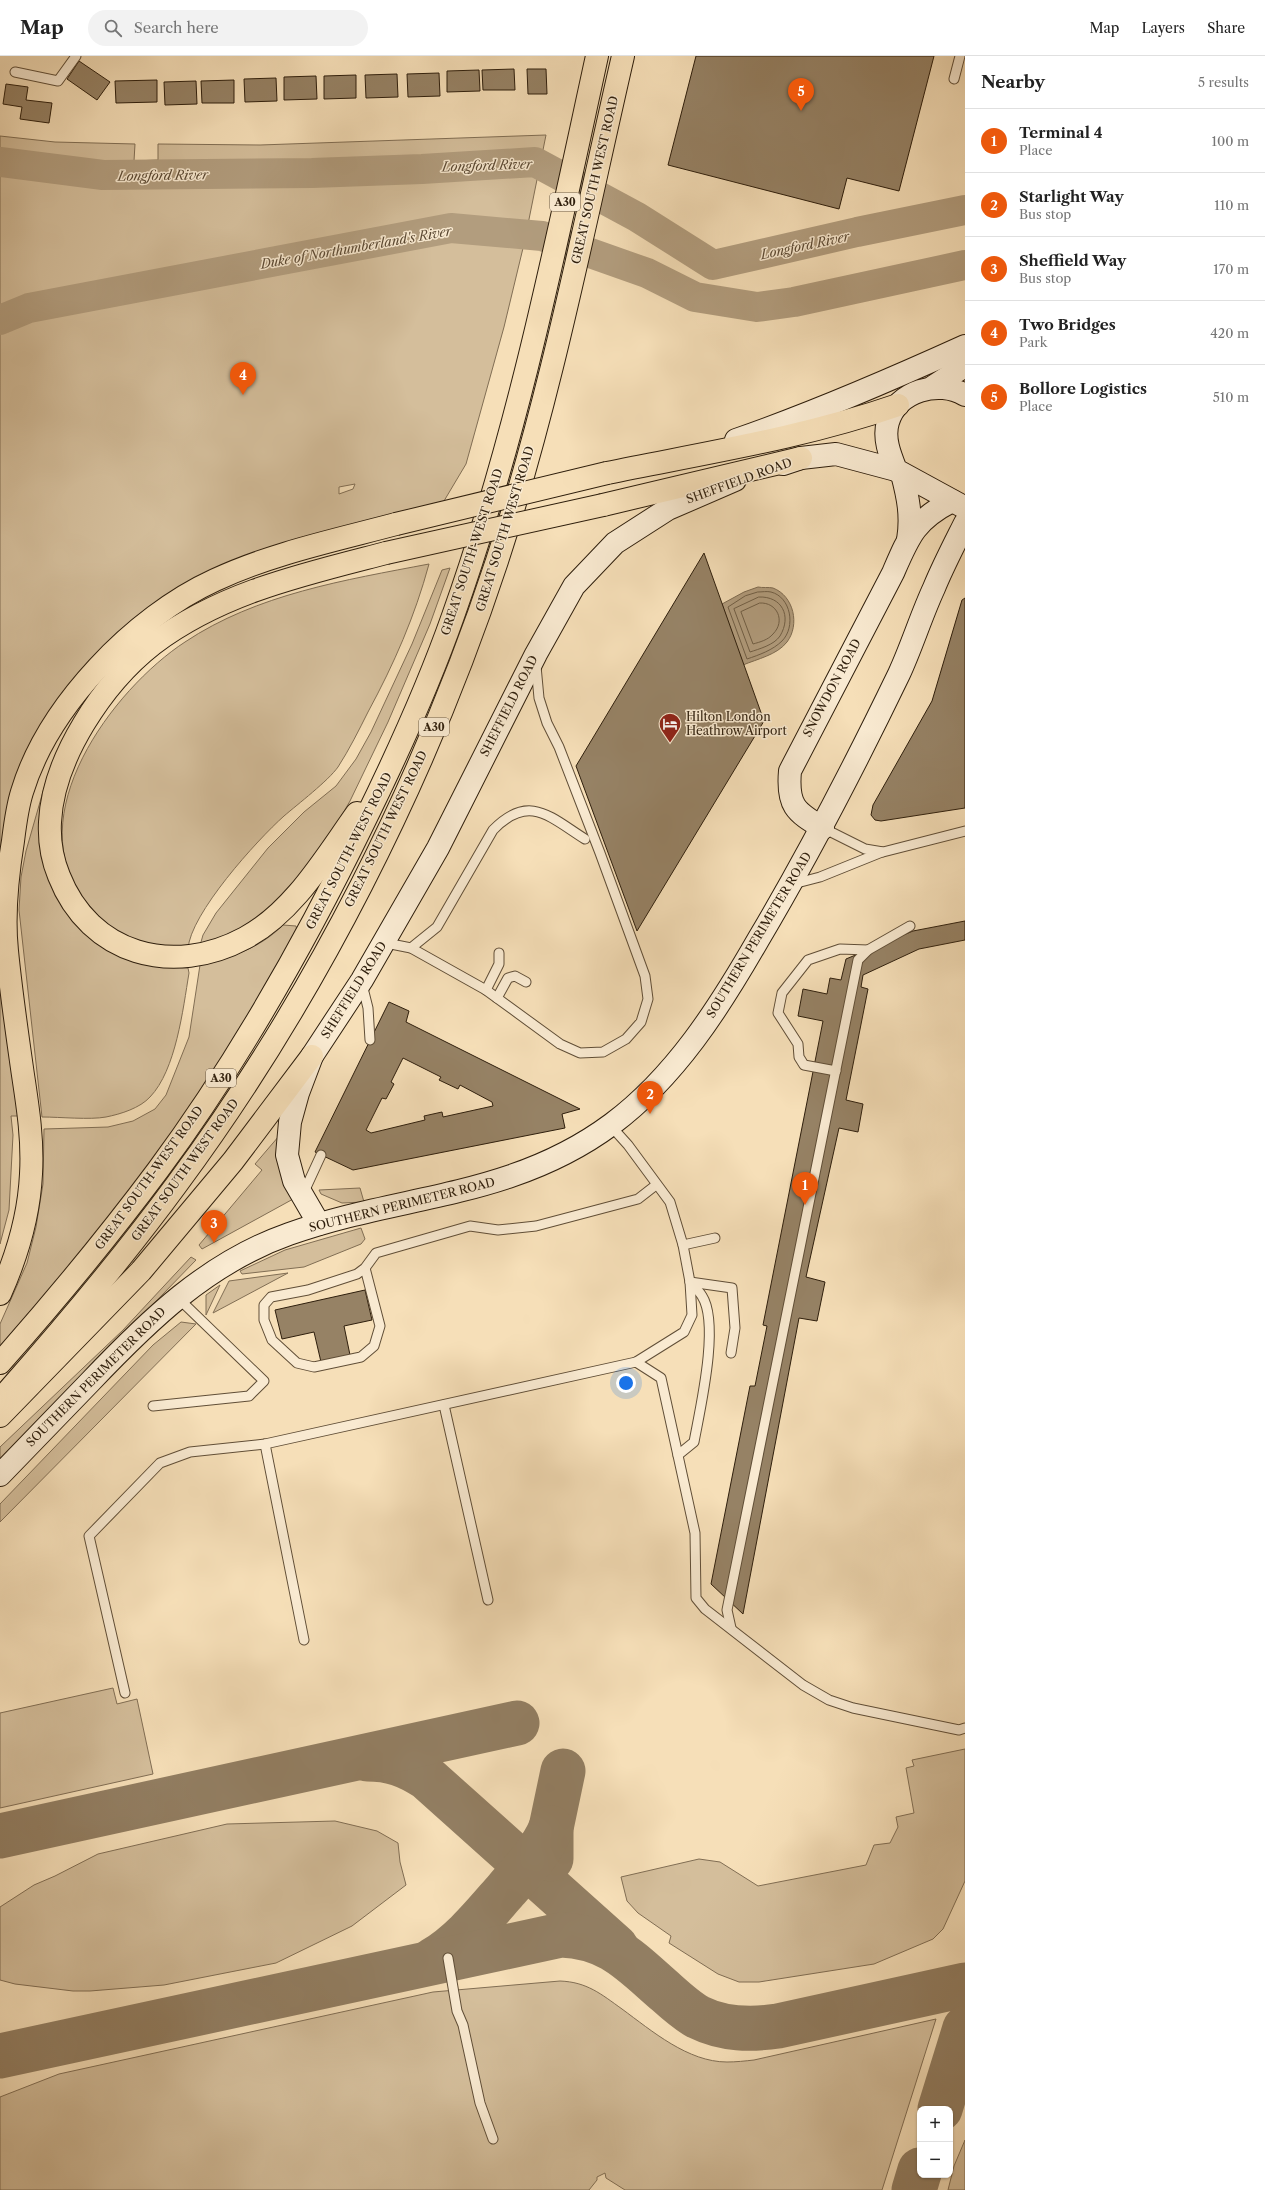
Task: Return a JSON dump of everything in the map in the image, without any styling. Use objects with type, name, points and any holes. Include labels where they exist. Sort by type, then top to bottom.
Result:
[{"type":"highway","name":"GREAT SOUTH WEST ROAD","points":[[551,264],[597,56]]},
{"type":"highway","name":"GREAT SOUTH WEST ROAD","points":[[0,1400],[86,1301],[179,1182],[233,1104],[284,1023],[332,940],[416,772],[474,626],[522,479],[574,275],[623,56]]},
{"type":"highway","name":"GREAT SOUTH-WEST ROAD","points":[[0,1363],[102,1243],[159,1168],[213,1090],[263,1011],[311,928],[393,763],[452,619],[473,558],[498,472],[536,329],[551,264]]},
{"type":"highway","points":[[0,1294],[18,1246],[26,1210],[31,1176],[30,1125],[7,957],[5,920],[6,889],[21,793],[34,761],[56,722],[108,657],[133,633],[176,601],[216,580],[292,551],[396,524],[607,473],[786,438],[851,421],[898,405]]},
{"type":"highway","points":[[393,763],[310,878],[290,902],[269,922],[247,937],[221,950],[192,957],[169,957],[147,954],[112,941],[96,928],[71,901],[55,865],[50,845],[52,799],[63,764],[77,736],[118,678],[152,645],[195,617],[244,593],[287,579],[386,553],[801,458]]},
{"type":"highway","points":[[0,1416],[141,1271],[233,1161],[312,1056]]},
{"type":"street","points":[[685,457],[778,426],[880,384],[965,346]]},
{"type":"street","points":[[898,405],[914,394],[934,386],[965,366]]},
{"type":"street","points":[[934,386],[965,395]]},
{"type":"street","name":"SNOWDON ROAD","points":[[898,405],[888,422],[886,439],[910,502],[911,521],[908,540]]},
{"type":"street","name":"SHEFFIELD ROAD","points":[[319,1224],[302,1197],[290,1168],[287,1155],[293,1109],[312,1056],[383,946],[438,848],[536,654],[574,586],[615,543],[668,509],[730,482],[801,458],[836,454],[899,472],[959,504]]},
{"type":"street","name":"SNOWDON ROAD","points":[[822,828],[800,815],[794,806],[789,784],[790,771],[893,573],[908,540],[919,523],[934,510],[959,504]]},
{"type":"street","name":"SOUTHERN PERIMETER ROAD","points":[[0,1475],[137,1333],[177,1297],[220,1267],[246,1252],[286,1235],[319,1224],[492,1184],[556,1159],[610,1125],[642,1099],[663,1078],[709,1020],[791,884],[822,828],[901,670],[935,584],[965,524]]},
{"type":"lane","points":[[14,72],[58,81],[76,56]]},
{"type":"lane","points":[[954,79],[960,56]]},
{"type":"lane","points":[[383,946],[391,944],[411,948],[486,990],[560,1044],[580,1053],[603,1052],[626,1039],[641,1022],[648,999],[645,976],[628,926],[559,747],[547,723],[537,688],[536,654]]},
{"type":"lane","points":[[411,948],[437,927],[493,830],[504,819],[524,810],[541,812],[585,839]]},
{"type":"lane","points":[[822,828],[865,849],[884,852]]},
{"type":"lane","points":[[791,884],[820,877],[884,852],[965,831]]},
{"type":"lane","points":[[731,1628],[727,1610],[858,960],[868,950],[910,926]]},
{"type":"lane","points":[[836,1071],[804,1065],[799,1056],[798,1044],[778,1013],[782,993],[808,960],[840,949],[868,950]]},
{"type":"lane","points":[[486,990],[499,964],[499,953]]},
{"type":"lane","points":[[497,998],[508,978],[515,976],[526,982]]},
{"type":"lane","points":[[362,980],[368,1008],[370,1040]]},
{"type":"lane","points":[[125,1693],[89,1536],[160,1463],[190,1452],[265,1444],[636,1362],[684,1332],[692,1315],[690,1282],[683,1245],[670,1202],[628,1145],[610,1125]]},
{"type":"lane","points":[[302,1197],[320,1155]]},
{"type":"lane","points":[[365,1268],[380,1326],[374,1346],[361,1357],[314,1367],[297,1363],[272,1340],[264,1320],[264,1305],[271,1297],[308,1290],[357,1274],[365,1268],[376,1253],[470,1226],[498,1230],[536,1226],[638,1199],[656,1185]]},
{"type":"lane","points":[[683,1245],[715,1238]]},
{"type":"lane","points":[[678,1455],[694,1442],[707,1370],[710,1340],[707,1307],[703,1296],[690,1282]]},
{"type":"lane","points":[[690,1282],[732,1288],[735,1328],[731,1353]]},
{"type":"lane","points":[[154,1406],[249,1396],[264,1381],[177,1297]]},
{"type":"lane","points":[[636,1362],[661,1378],[695,1533],[696,1598],[705,1609],[803,1686],[829,1700],[853,1708],[959,1730],[965,1728]]},
{"type":"lane","points":[[444,1404],[488,1600]]},
{"type":"lane","points":[[265,1444],[304,1640]]},
{"type":"lane","points":[[448,1958],[457,2011],[463,2025],[480,2103],[493,2139]]},
{"type":"shaded area","points":[[546,135],[524,244],[504,327],[466,464],[441,506],[181,592],[58,711],[0,886],[0,136],[55,142],[135,144],[134,161],[158,160],[158,144],[260,145]],"holes":[[[355,484],[353,489],[339,494],[339,487]]]},
{"type":"shaded area","points":[[429,564],[417,602],[395,658],[354,740],[338,767],[327,779],[272,827],[242,859],[212,898],[200,917],[192,934],[188,949],[154,945],[134,940],[126,937],[98,916],[86,902],[67,868],[62,832],[68,795],[83,758],[104,723],[129,690],[157,663],[185,642],[242,612],[272,600],[302,591],[366,576]]},
{"type":"shaded area","points":[[450,568],[430,624],[388,722],[350,801],[309,872],[268,917],[199,949],[203,935],[216,913],[268,848],[304,812],[336,786],[356,759],[371,732],[412,644],[442,570]]},
{"type":"shaded area","points":[[46,781],[51,783],[66,906],[171,967],[188,968],[189,973],[177,1038],[166,1071],[159,1085],[146,1101],[124,1112],[106,1117],[42,1117],[19,910],[21,877],[26,851]]},
{"type":"shaded area","points":[[0,917],[24,1116],[11,1116],[13,1135],[9,1210],[0,1244]]},
{"type":"shaded area","points":[[283,925],[296,926],[298,937],[148,1174],[0,1347],[0,1324],[27,1263],[36,1227],[43,1184],[44,1129],[108,1127],[133,1121],[155,1109],[166,1095],[189,1037],[200,965],[223,959],[244,951],[264,940]]},
{"type":"shaded area","points":[[285,1129],[295,1198],[202,1249],[199,1245],[262,1170],[255,1164]]},
{"type":"shaded area","points":[[360,1188],[364,1202],[342,1203],[321,1194],[319,1190]]},
{"type":"shaded area","points":[[361,1228],[365,1239],[361,1244],[304,1267],[242,1274],[240,1271],[285,1250]]},
{"type":"shaded area","points":[[191,1257],[196,1260],[0,1462],[0,1447],[123,1330]]},
{"type":"shaded area","points":[[288,1273],[213,1313],[229,1281]]},
{"type":"shaded area","points":[[220,1285],[206,1315],[206,1295]]},
{"type":"shaded area","points":[[181,1322],[196,1324],[0,1522],[0,1504],[153,1345]]},
{"type":"shaded area","points":[[113,1688],[117,1704],[137,1699],[153,1774],[0,1808],[0,1713]]},
{"type":"shaded area","points":[[965,1749],[965,1881],[943,1929],[933,1939],[874,1964],[759,1982],[739,1982],[718,1974],[669,1943],[671,1936],[638,1913],[627,1901],[621,1877],[699,1859],[720,1862],[758,1886],[866,1865],[874,1845],[890,1843],[898,1827],[896,1817],[914,1813],[906,1768],[914,1766],[912,1760]]},
{"type":"shaded area","points":[[335,1821],[377,1831],[398,1843],[400,1862],[406,1885],[352,1926],[276,1963],[164,1985],[90,1991],[73,1991],[15,1984],[0,1980],[0,1907],[34,1885],[98,1854],[227,1824]]},
{"type":"shaded area","points":[[560,1981],[586,1986],[607,1998],[671,2044],[698,2057],[713,2061],[730,2062],[754,2060],[936,2019],[882,2190],[625,2190],[606,2178],[605,2173],[597,2177],[597,2180],[589,2190],[0,2190],[0,2097],[59,2074],[433,1992]]},
{"type":"shaded area","points":[[965,2140],[965,2190],[948,2190],[951,2178],[953,2178],[954,2166]]},
{"type":"water","points":[[758,587],[773,588],[786,597],[793,612],[793,628],[787,642],[778,650],[743,665],[722,604],[744,592]]},
{"type":"building","points":[[696,56],[934,56],[899,191],[847,178],[839,209],[668,165]]},
{"type":"building","points":[[79,61],[110,82],[97,100],[67,79]]},
{"type":"building","points":[[514,69],[515,90],[483,90],[482,70]]},
{"type":"building","points":[[527,69],[546,69],[547,94],[528,94]]},
{"type":"building","points":[[479,70],[480,91],[447,92],[447,71]]},
{"type":"building","points":[[439,73],[440,96],[408,97],[407,74]]},
{"type":"building","points":[[397,74],[398,97],[366,98],[365,75]]},
{"type":"building","points":[[356,75],[356,98],[324,99],[324,76]]},
{"type":"building","points":[[316,76],[317,99],[284,100],[284,77]]},
{"type":"building","points":[[276,78],[277,101],[245,102],[244,79]]},
{"type":"building","points":[[157,80],[157,102],[116,103],[115,81]]},
{"type":"building","points":[[234,80],[234,103],[202,103],[201,81]]},
{"type":"building","points":[[196,81],[197,104],[165,105],[164,82]]},
{"type":"building","points":[[6,84],[28,87],[26,100],[52,103],[49,123],[20,119],[22,107],[3,104]]},
{"type":"building","name":"Hilton London Heathrow Airport","points":[[704,553],[764,721],[637,931],[576,766]]},
{"type":"building","points":[[965,598],[965,808],[881,821],[875,820],[871,815],[873,805],[932,701],[962,600]]},
{"type":"building","points":[[965,921],[965,940],[919,949],[863,975],[861,987],[868,989],[846,1100],[863,1104],[858,1132],[839,1128],[806,1277],[825,1282],[817,1321],[799,1318],[743,1614],[711,1584],[750,1386],[755,1386],[767,1326],[763,1325],[823,1021],[798,1016],[803,989],[827,994],[830,978],[841,980],[846,959],[913,931]]},
{"type":"building","points":[[389,1002],[409,1011],[406,1022],[580,1109],[562,1114],[565,1128],[353,1170],[315,1152]],"holes":[[[403,1058],[441,1077],[439,1080],[458,1089],[460,1085],[492,1102],[493,1106],[443,1117],[442,1112],[424,1116],[425,1120],[371,1133],[366,1130],[382,1098],[386,1099],[394,1084],[391,1082]]]},
{"type":"building","points":[[365,1290],[372,1320],[344,1326],[350,1355],[321,1362],[314,1332],[282,1339],[275,1310]]},
{"type":"waterway","name":"Longford River","points":[[0,162],[103,175],[312,173],[422,169],[535,162],[637,217],[713,265],[857,232],[965,210]]},
{"type":"waterway","name":"Duke of Northumberland's River","points":[[0,320],[29,308],[451,228],[542,236],[647,273],[695,297],[757,307],[794,302],[965,265]]},
{"type":"taxiway","points":[[0,1836],[517,1723]]},
{"type":"taxiway","points":[[367,1759],[384,1760],[398,1764],[427,1778],[616,1947]]},
{"type":"taxiway","points":[[551,1859],[551,1828],[563,1771]]},
{"type":"taxiway","points":[[433,1960],[454,1945],[481,1919],[531,1860],[542,1845],[551,1828]]},
{"type":"taxiway","points":[[0,2056],[561,1935],[578,1937],[607,1946],[631,1962],[694,2015],[728,2027],[758,2028],[778,2026],[965,1985]]},
{"type":"taxiway","points":[[941,2106],[965,2028]]},
{"type":"taxiway","points":[[914,2190],[918,2178]]},
{"type":"place","name":"Bollore Logistics","points":[[801,111]]},
{"type":"place","name":"Two Bridges","points":[[243,395]]},
{"type":"place","name":"Hilton London Heathrow Airport","points":[[670,744]]},
{"type":"place","name":"Starlight Way","points":[[650,1114]]},
{"type":"place","name":"Terminal 4","points":[[805,1205]]},
{"type":"place","name":"Sheffield Way","points":[[214,1243]]}]
